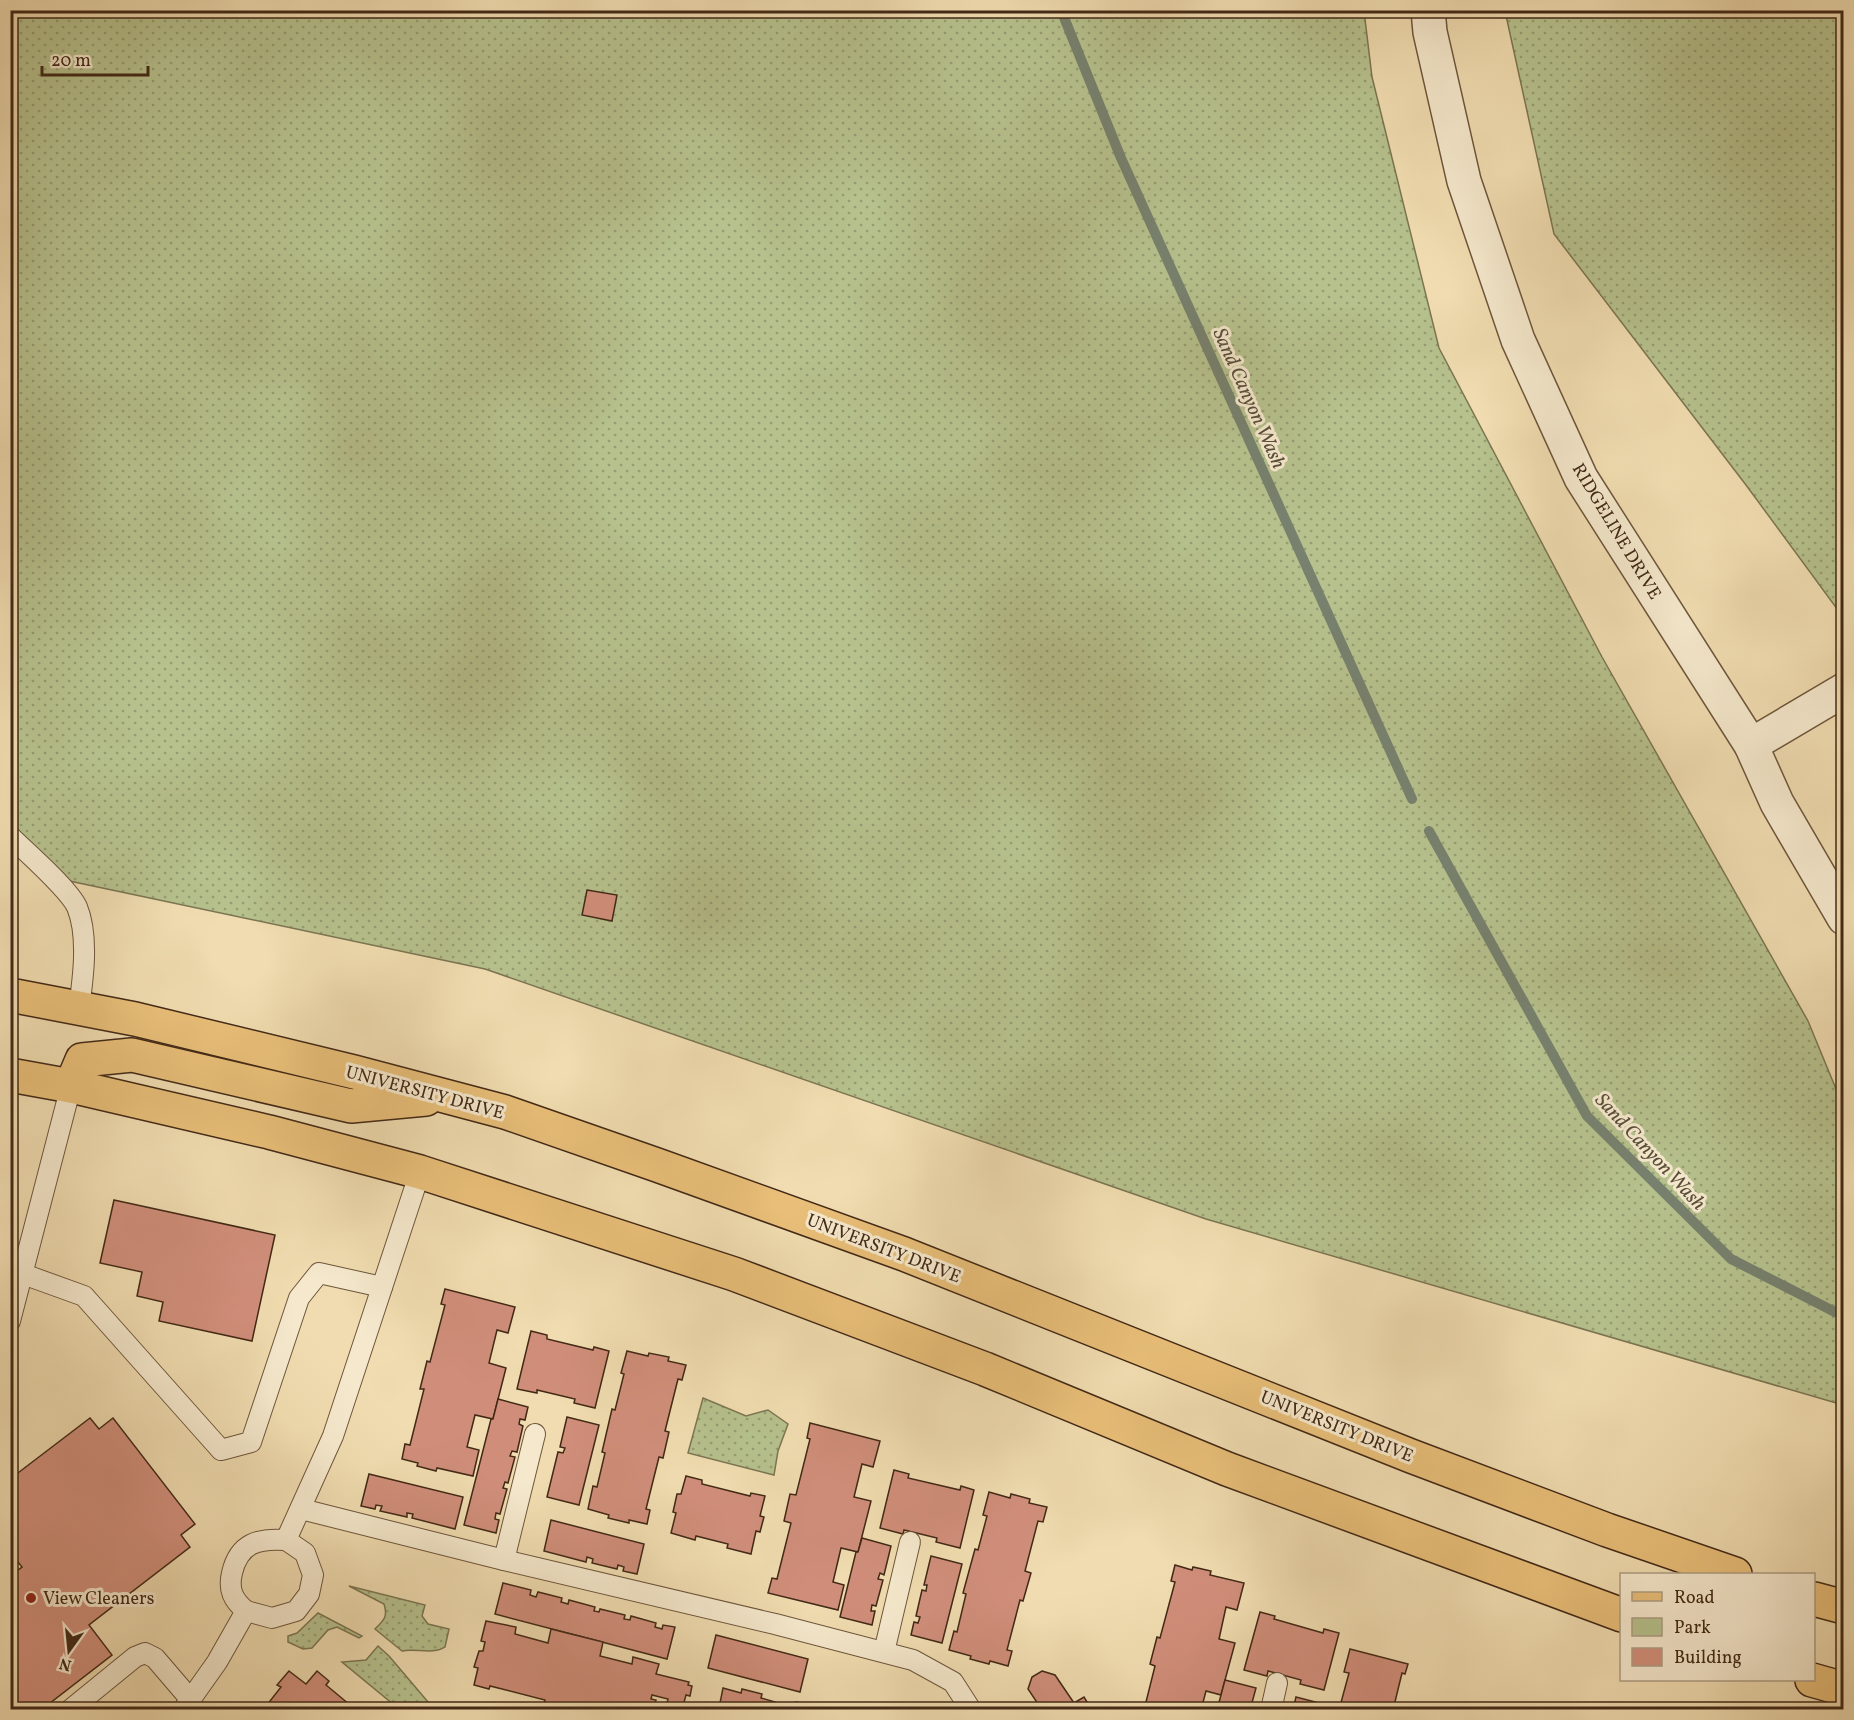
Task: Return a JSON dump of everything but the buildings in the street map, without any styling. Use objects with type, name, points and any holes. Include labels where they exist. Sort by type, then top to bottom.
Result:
[{"type":"main road","name":"UNIVERSITY DRIVE","points":[[10,995],[135,1019],[504,1112],[657,1164],[904,1254],[1411,1456],[1607,1530],[1729,1573]]},
{"type":"main road","points":[[71,1086],[82,1060],[132,1055],[351,1106],[446,1096]]},
{"type":"main road","points":[[10,1076],[71,1086],[269,1132],[420,1172],[734,1274],[985,1369],[1227,1469],[1620,1614]]},
{"type":"main road","points":[[1815,1599],[1844,1606]]},
{"type":"main road","points":[[1815,1681],[1844,1689]]},
{"type":"street","name":"RIDGELINE DRIVE","points":[[1428,10],[1430,32],[1464,181],[1518,340],[1581,478],[1751,745],[1777,803],[1844,918]]},
{"type":"street","points":[[1751,745],[1844,690]]},
{"type":"lane","points":[[10,836],[65,891],[76,908],[84,944],[83,983],[79,1008]]},
{"type":"lane","points":[[10,1321],[71,1086]]},
{"type":"lane","points":[[286,1540],[302,1509],[333,1436],[420,1172]]},
{"type":"lane","points":[[23,1275],[84,1296],[221,1450],[251,1442],[299,1298],[320,1273],[382,1287]]},
{"type":"lane","points":[[504,1560],[535,1434]]},
{"type":"lane","points":[[302,1509],[504,1560],[775,1624],[913,1660],[953,1682],[971,1710]]},
{"type":"lane","points":[[268,1539],[286,1540],[305,1553],[313,1575],[309,1594],[296,1611],[272,1618],[246,1611],[232,1595],[230,1584],[235,1560],[244,1549],[255,1543],[268,1539]]},
{"type":"lane","points":[[884,1653],[910,1542]]},
{"type":"lane","points":[[70,1710],[135,1657],[146,1653],[155,1658],[187,1705],[217,1662],[246,1611]]},
{"type":"lane","points":[[1271,1710],[1277,1683]]},
{"type":"green space","points":[[10,11],[1364,11],[1372,77],[1439,348],[1602,657],[1808,1021],[1843,1106],[1843,1405],[1206,1219],[485,969],[60,879],[11,829]]},
{"type":"green space","points":[[1505,11],[1843,11],[1843,617],[1746,485],[1554,234]]},
{"type":"green space","points":[[703,1398],[746,1416],[768,1410],[788,1424],[778,1451],[774,1475],[688,1453]]},
{"type":"green space","points":[[349,1586],[425,1605],[422,1616],[428,1624],[449,1629],[445,1647],[435,1651],[402,1651],[375,1629],[384,1618],[386,1612],[384,1604]]},
{"type":"green space","points":[[318,1613],[362,1636],[359,1638],[337,1627],[328,1630],[312,1648],[303,1649],[288,1642],[288,1636],[297,1633]]},
{"type":"green space","points":[[378,1646],[434,1709],[399,1709],[342,1662],[366,1660]]},
{"type":"waterway","name":"Sand Canyon Wash","points":[[1061,10],[1121,158],[1412,799]]},
{"type":"waterway","name":"Sand Canyon Wash","points":[[1429,831],[1587,1116],[1731,1259],[1835,1312]]},
{"type":"place","name":"View Cleaners","points":[[31,1598]]}]
